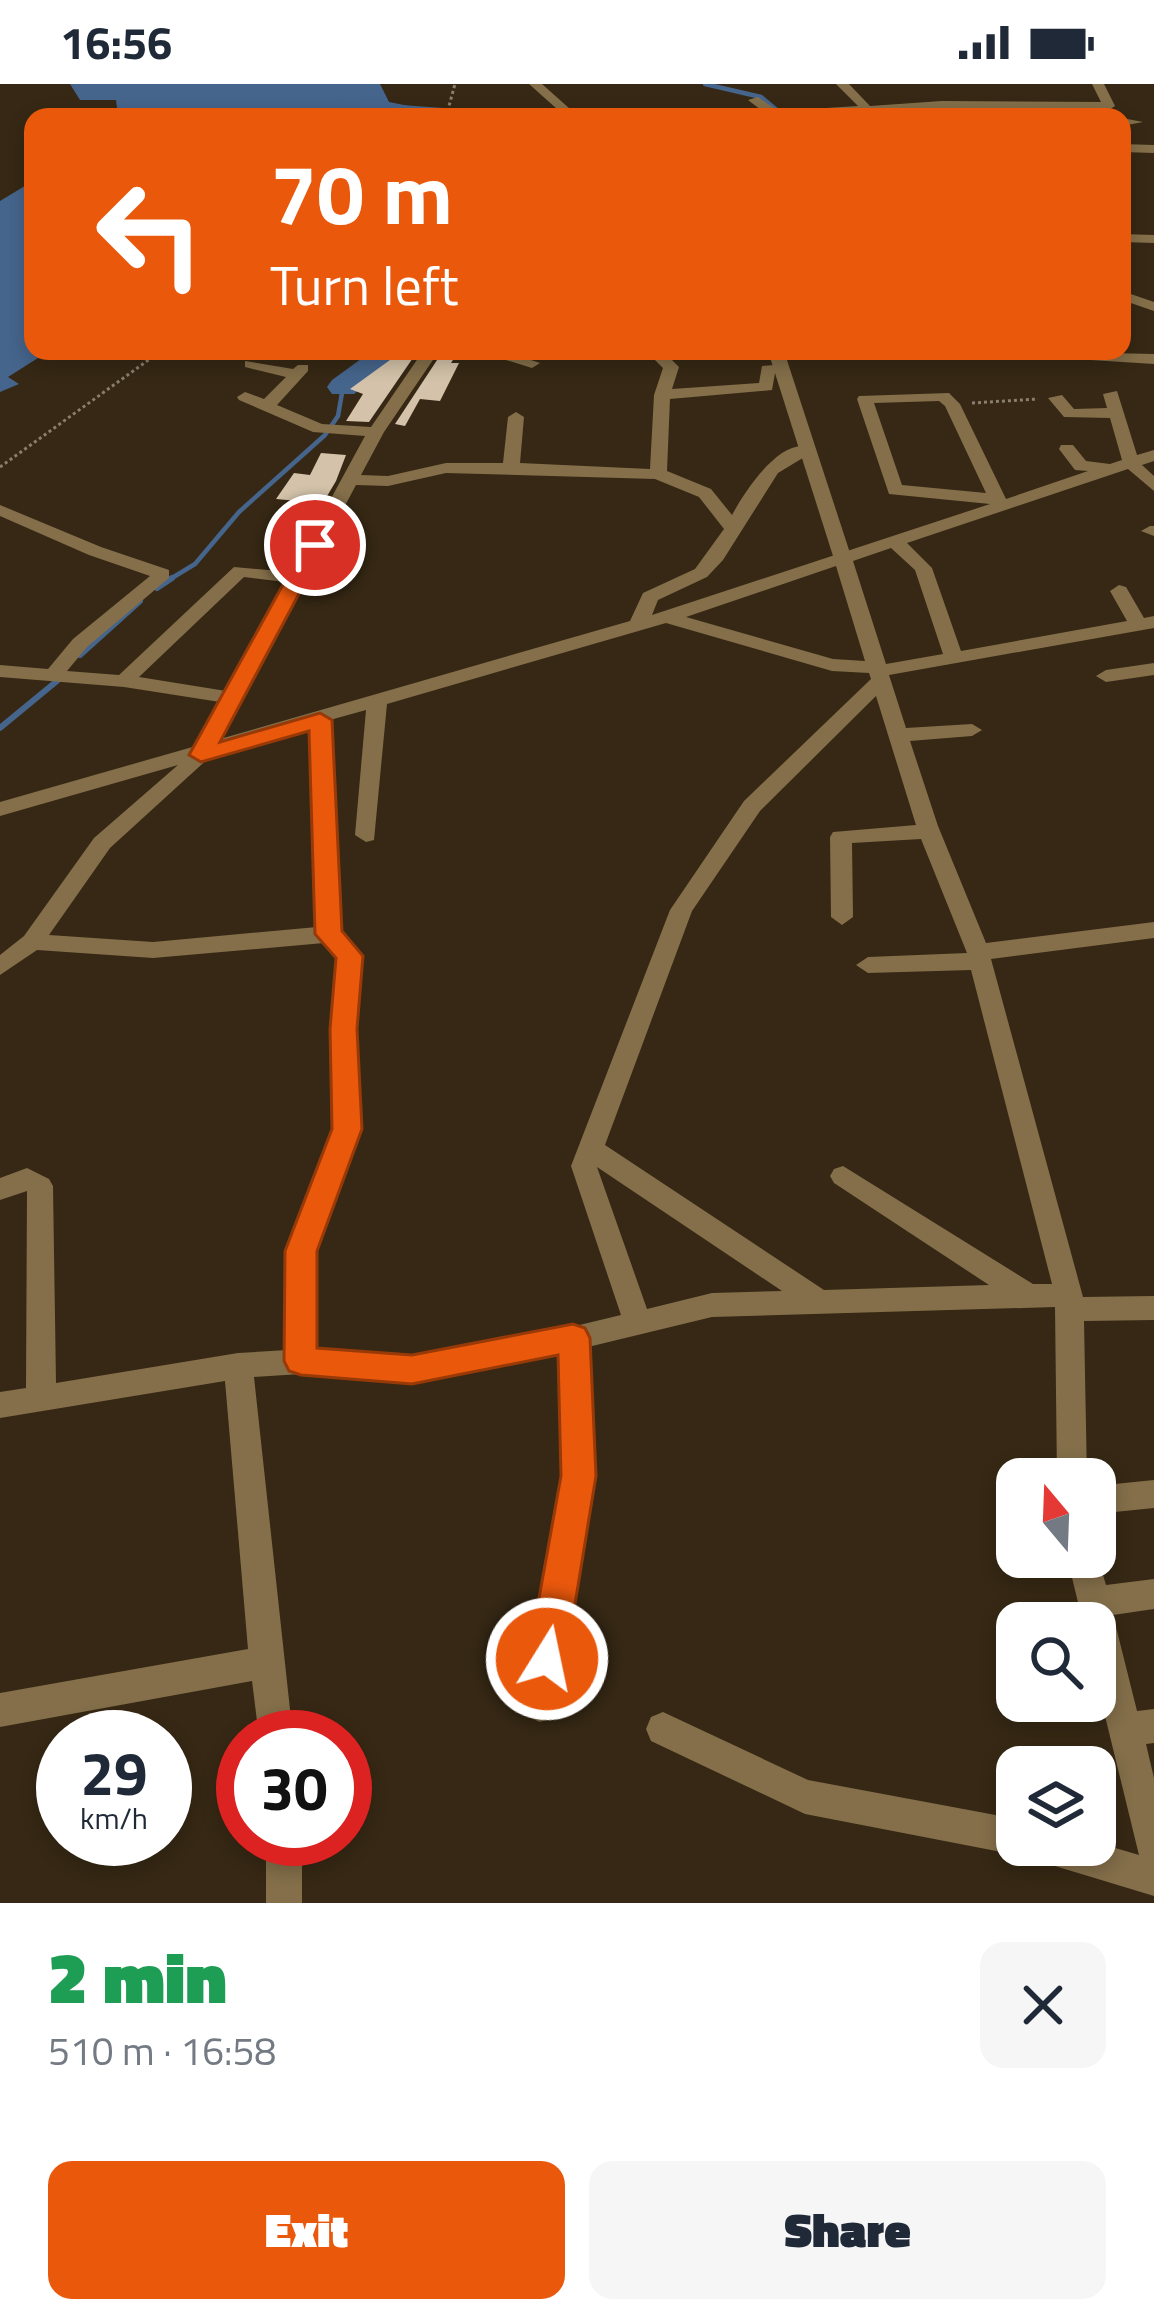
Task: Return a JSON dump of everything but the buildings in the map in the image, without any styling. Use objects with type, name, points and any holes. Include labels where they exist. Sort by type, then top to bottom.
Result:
[{"type":"street","points":[[536,84],[563,108]]},
{"type":"street","points":[[842,84],[866,108]]},
{"type":"street","points":[[1060,108],[1109,106],[1098,84]]},
{"type":"street","points":[[940,108],[949,88]]},
{"type":"street","points":[[754,100],[765,108]]},
{"type":"street","points":[[1149,148],[1154,164]]},
{"type":"street","points":[[0,967],[32,942],[102,843],[201,755],[376,433],[425,360]]},
{"type":"street","points":[[527,360],[532,363]]},
{"type":"street","points":[[658,474],[662,395],[671,367],[663,360]]},
{"type":"street","points":[[662,395],[766,387],[768,369],[778,360]]},
{"type":"street","points":[[779,360],[929,831],[979,957],[1069,1302],[1072,1458]]},
{"type":"street","points":[[250,364],[300,371],[267,406]]},
{"type":"street","points":[[944,396],[998,502],[895,490],[865,399],[944,396]]},
{"type":"street","points":[[245,397],[319,429],[376,433]]},
{"type":"street","points":[[1056,398],[1070,414],[1113,403],[1124,465]]},
{"type":"street","points":[[511,468],[516,417]]},
{"type":"street","points":[[1067,448],[1081,466],[1124,465],[1154,486]]},
{"type":"street","points":[[638,626],[650,597],[701,574],[754,490],[791,453],[808,450]]},
{"type":"street","points":[[0,809],[638,626],[998,502],[1154,455]]},
{"type":"street","points":[[350,479],[388,481],[446,468],[658,474],[705,493],[731,526]]},
{"type":"street","points":[[0,510],[95,551],[164,574],[80,643],[53,675]]},
{"type":"street","points":[[892,540],[923,568],[954,658]]},
{"type":"street","points":[[124,681],[240,571],[297,578]]},
{"type":"street","points":[[666,617],[832,665],[878,672],[1148,627],[1119,591]]},
{"type":"street","points":[[1106,676],[1154,669]]},
{"type":"street","points":[[0,671],[124,681],[232,698]]},
{"type":"street","points":[[638,1323],[584,1166],[681,910],[752,806],[878,672]]},
{"type":"street","points":[[366,836],[377,703]]},
{"type":"street","points":[[301,1361],[301,1251],[347,1129],[344,1029],[350,956],[328,934],[320,720]]},
{"type":"street","points":[[899,735],[972,730]]},
{"type":"street","points":[[842,917],[841,838],[929,831]]},
{"type":"street","points":[[868,964],[979,957],[1154,930]]},
{"type":"street","points":[[32,942],[153,950],[328,934]]},
{"type":"street","points":[[591,1149],[820,1302]]},
{"type":"street","points":[[843,1176],[1028,1296]]},
{"type":"street","points":[[0,1189],[27,1179],[40,1186],[41,1397]]},
{"type":"street","points":[[0,1405],[238,1366],[301,1361],[412,1370],[712,1306],[1028,1296],[1154,1308]]},
{"type":"street","points":[[539,1705],[579,1476],[573,1338]]},
{"type":"street","points":[[238,1366],[256,1508],[272,1710]]},
{"type":"street","points":[[1116,1498],[1154,1494]]},
{"type":"street","points":[[1088,1578],[1093,1602],[1154,1594]]},
{"type":"street","points":[[0,1710],[265,1662]]},
{"type":"street","points":[[1116,1666],[1138,1728],[1154,1849]]},
{"type":"street","points":[[663,1729],[806,1797],[996,1833]]},
{"type":"street","points":[[284,1866],[284,1903]]},
{"type":"street","points":[[1114,1866],[1154,1878]]},
{"type":"path","points":[[0,467],[149,360]]},
{"type":"path","points":[[952,404],[1056,398]]},
{"type":"water","points":[[70,84],[380,84],[389,102],[410,108],[117,108],[116,100],[80,100]]},
{"type":"water","points":[[24,186],[24,360],[35,360],[8,377],[19,384],[0,392],[0,201]]},
{"type":"waterway","points":[[705,84],[761,97],[774,108]]},
{"type":"waterway","points":[[343,387],[380,360]]},
{"type":"waterway","points":[[167,581],[195,564],[239,512],[325,435],[338,416],[343,387]]},
{"type":"waterway","points":[[157,588],[172,578]]},
{"type":"waterway","points":[[80,655],[140,601]]},
{"type":"waterway","points":[[0,728],[63,676]]},
{"type":"route","points":[[315,545],[201,755],[320,720],[328,934],[350,956],[344,1029],[347,1129],[301,1251],[301,1361],[412,1370],[573,1338],[579,1476],[547,1659]]}]
